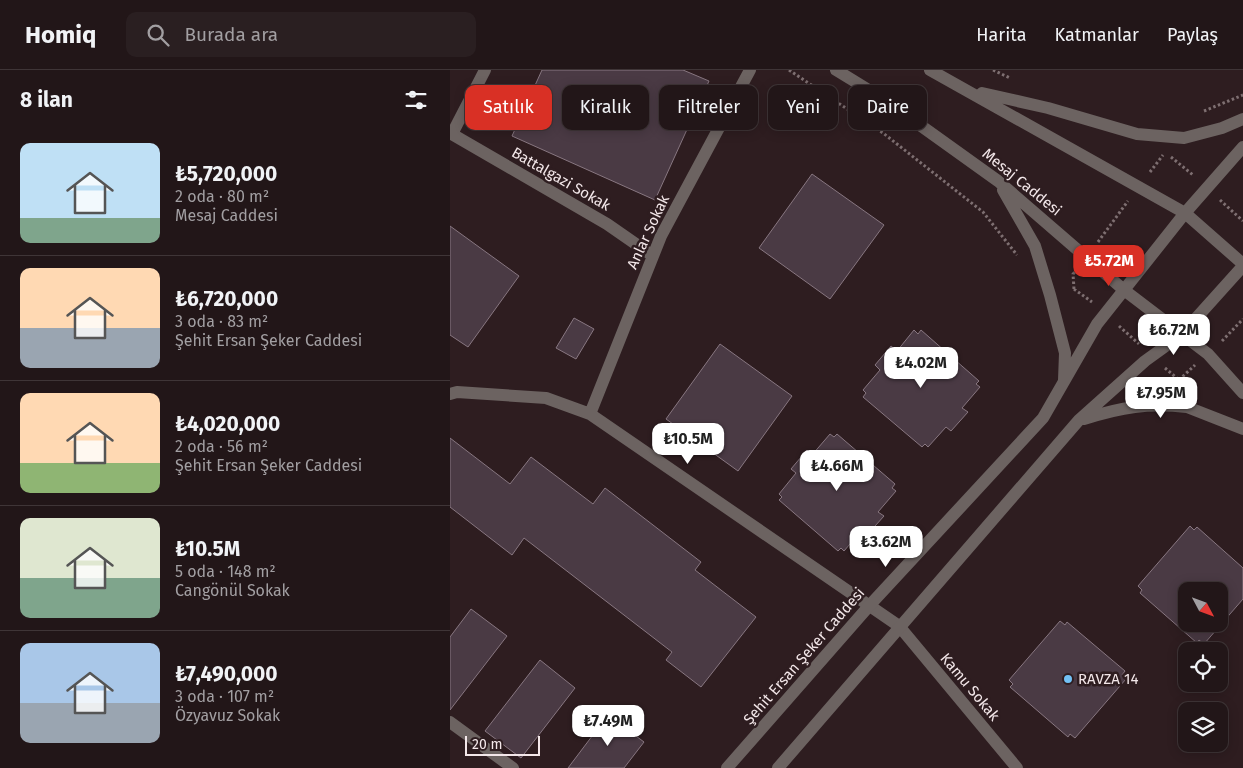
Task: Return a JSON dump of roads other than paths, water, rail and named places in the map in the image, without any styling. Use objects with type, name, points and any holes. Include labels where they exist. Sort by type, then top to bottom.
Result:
[{"type":"street","points":[[451,133],[485,70]]},
{"type":"street","name":"Anlar Sokak","points":[[590,414],[661,236],[750,70]]},
{"type":"street","name":"Mesaj Caddesi","points":[[836,70],[885,100],[998,181],[1085,258],[1180,335],[1208,354],[1243,393]]},
{"type":"street","points":[[778,768],[1079,420],[1152,356],[1180,335],[1243,265],[1186,213],[930,70]]},
{"type":"street","points":[[966,90],[1048,108],[1137,134],[1184,138],[1222,128],[1243,119]]},
{"type":"street","name":"Battalgazi Sokak","points":[[451,133],[607,224],[653,256]]},
{"type":"street","name":"Şehit Ersan Şeker Caddesi","points":[[727,768],[869,606],[1043,418],[1097,324],[1186,213],[1243,147]]},
{"type":"street","points":[[998,181],[1035,246],[1065,353],[1064,382]]},
{"type":"street","name":"Kamu Sokak","points":[[450,394],[457,392],[546,398],[590,414],[899,626],[1017,768]]},
{"type":"street","points":[[1079,420],[1119,408],[1152,405],[1187,406],[1243,429]]},
{"type":"street","points":[[452,727],[513,768]]},
{"type":"place","name":"RAVZA 14","points":[[1068,679]]}]
